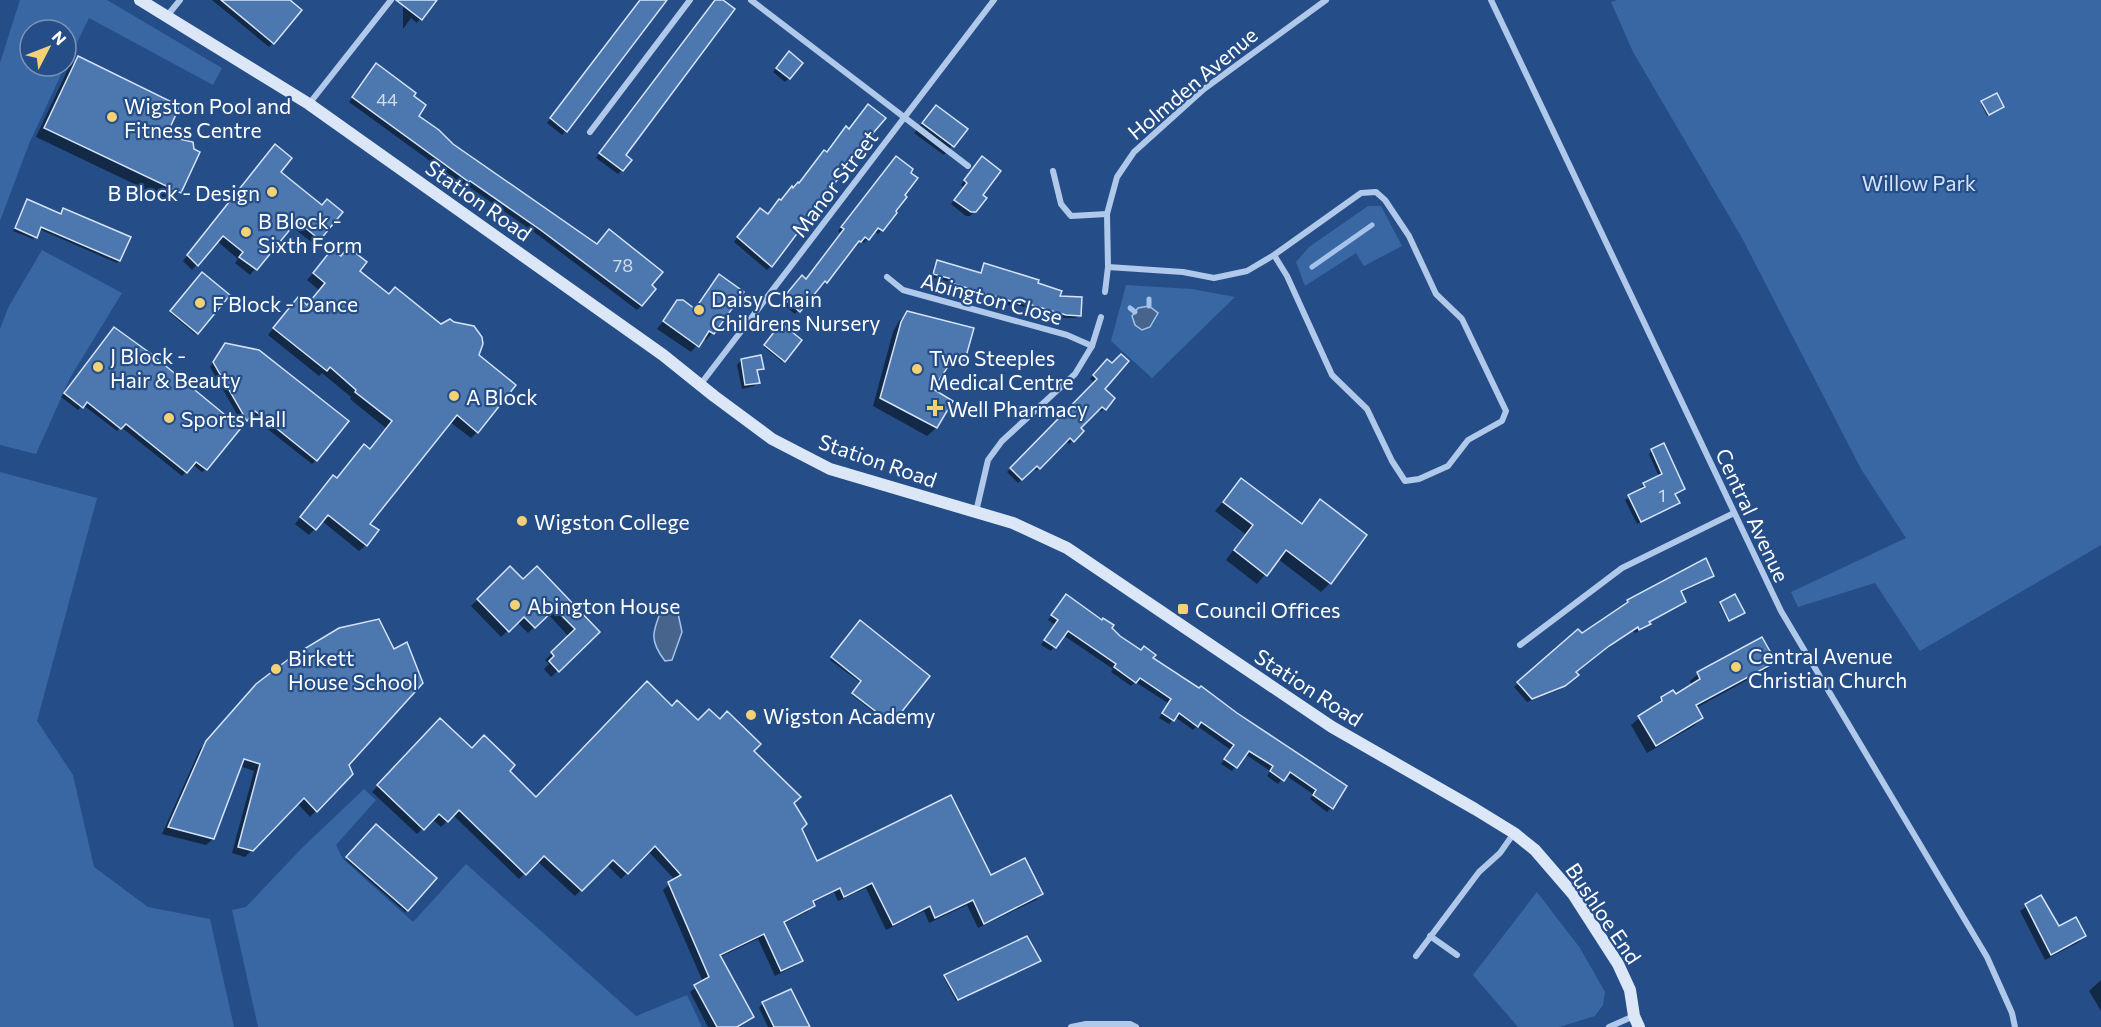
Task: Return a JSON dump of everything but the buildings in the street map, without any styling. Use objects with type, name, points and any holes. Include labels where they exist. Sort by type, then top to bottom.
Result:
[{"type":"main road","name":"Station Road","points":[[140,0],[309,104],[663,355],[772,439],[830,469],[1013,523],[1067,548],[1332,728],[1514,833]]},
{"type":"main road","name":"Bushloe End","points":[[1514,833],[1535,850],[1573,894],[1618,964],[1630,990],[1637,1022]]},
{"type":"street","points":[[167,17],[179,0]]},
{"type":"street","points":[[309,104],[391,0]]},
{"type":"street","points":[[591,132],[690,0]]},
{"type":"street","points":[[751,0],[968,166]]},
{"type":"street","name":"Manor Street","points":[[700,385],[994,0]]},
{"type":"street","name":"Holmden Avenue","points":[[1105,292],[1108,267],[1107,214],[1117,177],[1134,152],[1204,89],[1326,0]]},
{"type":"street","name":"Central Avenue","points":[[1491,0],[1781,611],[1987,957],[2012,1013],[2015,1027]]},
{"type":"street","points":[[1053,171],[1061,204],[1071,216],[1107,214]]},
{"type":"street","points":[[1108,267],[1183,272],[1214,278],[1247,271],[1274,255],[1361,193],[1376,192],[1385,200],[1408,236],[1436,294],[1462,319],[1506,411],[1502,421],[1468,440],[1449,466],[1419,479],[1405,481],[1392,461],[1367,409],[1332,375],[1287,276],[1274,255]]},
{"type":"street","name":"Abington Close","points":[[887,277],[903,291],[1067,335],[1092,346]]},
{"type":"street","points":[[976,512],[988,460],[1002,441],[1075,374],[1092,346],[1101,317]]},
{"type":"street","points":[[1520,645],[1622,568],[1734,513]]},
{"type":"street","points":[[1416,956],[1479,872],[1500,853],[1514,833]]},
{"type":"street","points":[[1430,936],[1457,955]]},
{"type":"street","points":[[1609,1027],[1637,1022]]},
{"type":"street","points":[[1071,1027],[1086,1024],[1130,1024],[1136,1027]]},
{"type":"green space","points":[[20,0],[107,0],[222,68],[213,85],[89,18],[78,40],[78,18],[18,18],[18,78],[59,78],[29,144],[0,221],[0,63]]},
{"type":"green space","name":"Willow Park","points":[[1617,0],[2101,0],[2101,545],[1920,651],[1875,583],[1798,607],[1791,592],[1906,538],[1861,469],[1742,238],[1633,52],[1611,2]]},
{"type":"green space","points":[[1368,206],[1381,206],[1402,246],[1364,266],[1356,253],[1305,286],[1296,262],[1309,247]]},
{"type":"green space","points":[[42,250],[122,293],[70,378],[36,454],[0,445],[0,329],[9,306]]},
{"type":"green space","points":[[1126,285],[1192,289],[1235,297],[1152,378],[1111,341]]},
{"type":"green space","points":[[0,472],[97,498],[37,721],[73,775],[94,867],[148,907],[210,919],[234,1027],[0,1027]]},
{"type":"green space","points":[[364,789],[376,800],[336,845],[343,859],[413,922],[466,864],[636,1016],[687,995],[702,1027],[258,1027],[232,910],[246,907],[302,848]]},
{"type":"green space","points":[[1537,892],[1580,948],[1605,992],[1603,1005],[1595,1016],[1559,1027],[1518,1027],[1473,975]]},
{"type":"shaded area","points":[[1149,306],[1158,313],[1150,327],[1142,330],[1135,325],[1132,316],[1138,308]]},
{"type":"shaded area","points":[[676,604],[682,632],[672,660],[665,661],[654,641],[655,629],[663,606]]},
{"type":"waterway","points":[[1312,267],[1372,225]]},
{"type":"waterway","points":[[1149,299],[1149,306]]},
{"type":"waterway","points":[[1130,308],[1135,312]]},
{"type":"place","name":"Wigston Pool and Fitness Centre","points":[[112,117]]},
{"type":"place","name":"B Block - Design","points":[[272,192]]},
{"type":"place","name":"B Block - Sixth Form","points":[[246,232]]},
{"type":"place","name":"F Block - Dance","points":[[200,303]]},
{"type":"place","name":"Daisy Chain Childrens Nursery","points":[[699,310]]},
{"type":"place","name":"J Block - Hair & Beauty","points":[[98,367]]},
{"type":"place","name":"Two Steeples Medical Centre","points":[[917,369]]},
{"type":"place","name":"A Block","points":[[454,396]]},
{"type":"place","name":"Well Pharmacy","points":[[935,408]]},
{"type":"place","name":"Sports Hall","points":[[169,418]]},
{"type":"place","name":"Wigston College","points":[[522,521]]},
{"type":"place","name":"Abington House","points":[[515,605]]},
{"type":"place","name":"Council Offices","points":[[1183,609]]},
{"type":"place","name":"Central Avenue Christian Church","points":[[1736,667]]},
{"type":"place","name":"Birkett House School","points":[[276,669]]},
{"type":"place","name":"Wigston Academy","points":[[751,715]]}]
